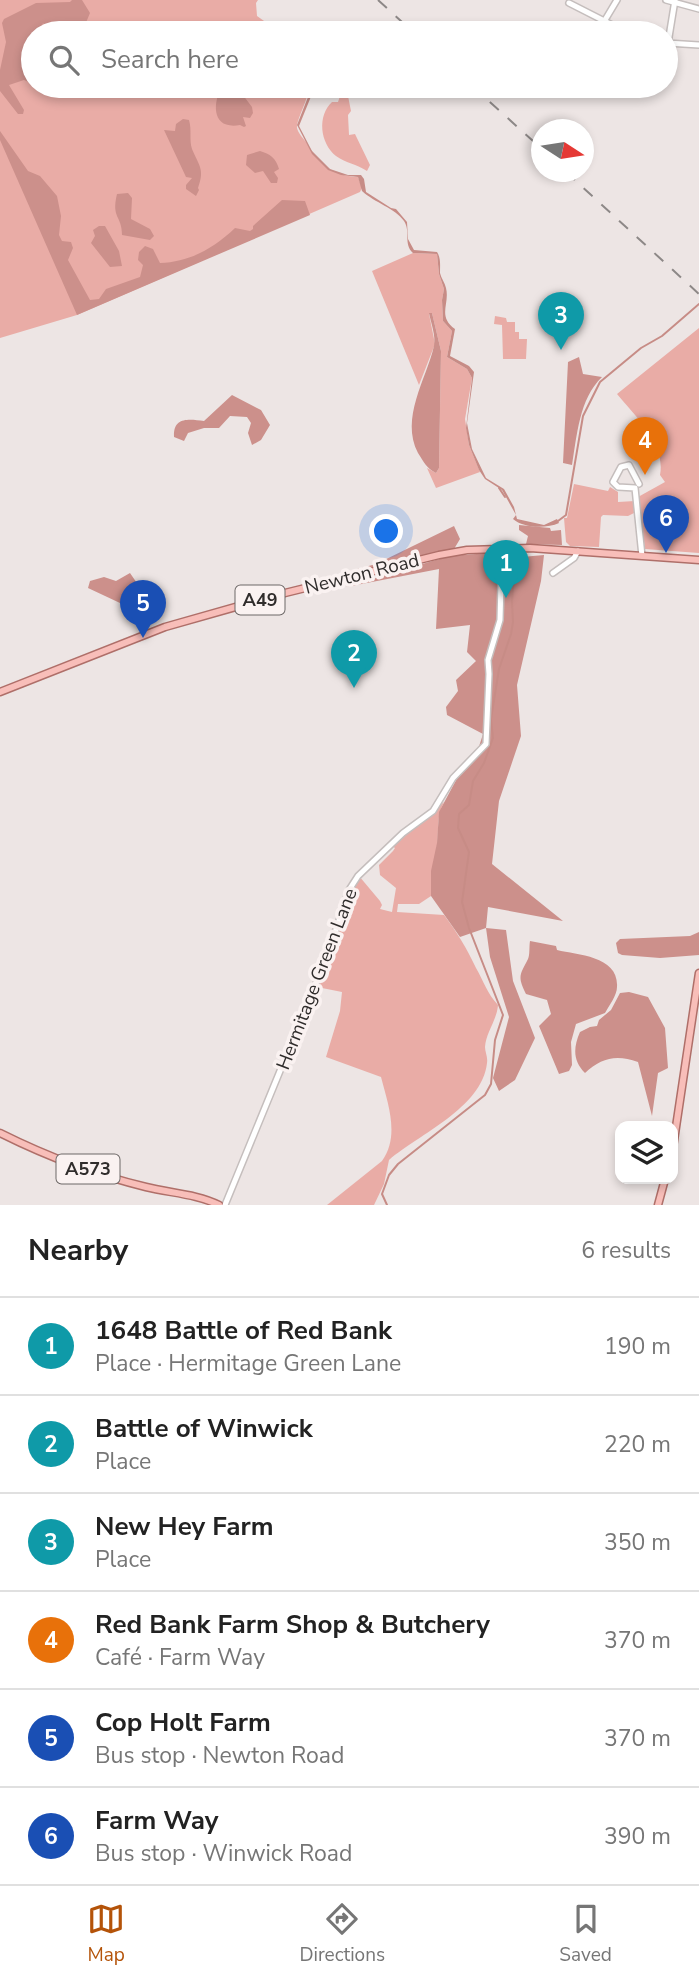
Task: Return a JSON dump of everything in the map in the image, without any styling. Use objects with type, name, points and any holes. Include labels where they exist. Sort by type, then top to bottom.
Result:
[{"type":"main road","name":"Newton Road","points":[[0,692],[150,632],[222,610],[423,558],[467,550],[502,548],[578,551]]},
{"type":"main road","name":"A49","points":[[578,551],[699,560]]},
{"type":"main road","points":[[677,1121],[699,973]]},
{"type":"main road","name":"A573","points":[[0,1133],[34,1150],[77,1166],[219,1205]]},
{"type":"main road","points":[[658,1205],[664,1184]]},
{"type":"street","points":[[566,2],[605,20],[617,0]]},
{"type":"street","points":[[666,0],[699,9]]},
{"type":"street","points":[[671,21],[675,1]]},
{"type":"street","points":[[678,44],[699,45]]},
{"type":"street","points":[[639,484],[629,466],[621,467],[613,482],[618,487],[635,488],[642,556]]},
{"type":"street","name":"Hermitage Green Lane","points":[[226,1205],[328,954],[349,890],[358,876],[403,833],[433,811],[453,778],[486,744],[489,674],[487,664],[500,620],[502,548]]},
{"type":"street","points":[[553,573],[574,558],[578,551]]},
{"type":"shaded area","points":[[0,0],[258,0],[257,16],[264,21],[21,21],[21,98],[307,98],[297,124],[298,132],[327,167],[341,174],[358,177],[362,188],[360,192],[77,315],[0,338]]},
{"type":"shaded area","points":[[82,0],[90,13],[87,21],[21,21],[21,81],[9,85],[24,110],[23,114],[18,114],[0,91],[0,70],[6,42],[2,23],[4,19],[36,3]]},
{"type":"shaded area","points":[[245,98],[253,113],[250,118],[243,117],[246,126],[224,124],[219,120],[217,100]]},
{"type":"shaded area","points":[[308,98],[310,98],[299,126],[312,151],[330,169],[348,175],[361,175],[366,192],[396,209],[407,222],[408,239],[414,250],[437,252],[447,294],[445,315],[455,329],[450,356],[469,366],[474,372],[467,423],[472,449],[486,478],[504,489],[516,515],[502,490],[485,479],[469,445],[466,428],[472,378],[467,369],[447,357],[452,331],[443,321],[444,289],[439,274],[437,254],[413,253],[408,246],[406,225],[400,216],[362,191],[358,177],[341,175],[328,170],[312,154],[297,125]]},
{"type":"shaded area","points":[[339,98],[348,98],[351,111],[348,115],[349,135],[355,134],[370,165],[367,171],[336,156],[324,137],[324,115],[332,102],[338,102]]},
{"type":"shaded area","points":[[183,119],[189,120],[191,146],[201,172],[196,196],[186,189],[192,178],[186,177],[164,130],[175,131],[176,124]]},
{"type":"shaded area","points":[[0,131],[28,171],[40,176],[57,196],[61,216],[59,235],[62,241],[71,242],[73,248],[68,260],[90,300],[99,299],[106,289],[140,277],[143,265],[138,260],[139,252],[145,246],[153,249],[160,263],[171,262],[201,253],[235,228],[250,231],[282,200],[305,201],[310,215],[77,315],[0,140]]},
{"type":"shaded area","points":[[260,151],[270,155],[276,162],[279,169],[274,172],[278,178],[277,183],[271,183],[263,171],[255,173],[246,165],[247,155]]},
{"type":"shaded area","points":[[128,193],[132,198],[131,219],[150,229],[154,236],[150,240],[122,235],[115,202],[117,194]]},
{"type":"shaded area","points":[[105,226],[119,251],[122,266],[110,267],[91,243],[95,236],[93,230]]},
{"type":"shaded area","points":[[413,253],[437,254],[444,289],[443,321],[452,331],[447,357],[467,369],[472,378],[465,419],[469,445],[480,472],[436,488],[427,468],[436,473],[439,468],[441,351],[432,313],[429,314],[435,344],[419,385],[372,271]]},
{"type":"shaded area","points":[[429,313],[432,313],[441,351],[439,468],[436,473],[427,467],[418,453],[412,426],[416,399],[434,346]]},
{"type":"shaded area","points":[[495,316],[506,318],[507,322],[515,322],[515,332],[519,332],[519,339],[527,339],[526,359],[503,359],[502,325],[494,324]]},
{"type":"shaded area","points":[[699,328],[699,553],[645,549],[638,497],[665,482],[660,475],[658,452],[648,431],[617,394]]},
{"type":"shaded area","points":[[579,357],[583,374],[602,377],[588,396],[584,407],[572,465],[563,463],[568,362]]},
{"type":"shaded area","points":[[232,395],[261,410],[270,425],[261,440],[252,445],[248,433],[251,423],[247,417],[230,416],[219,428],[204,428],[188,433],[184,441],[174,437],[174,430],[179,423],[187,420],[204,421]]},
{"type":"shaded area","points":[[574,484],[608,491],[610,487],[618,492],[618,502],[635,501],[636,512],[628,516],[603,515],[599,547],[570,546],[566,542],[564,518],[567,518]]},
{"type":"shaded area","points":[[516,515],[517,519],[544,525],[557,519],[559,523],[535,527],[513,519]]},
{"type":"shaded area","points":[[519,525],[550,528],[551,531],[561,530],[562,545],[526,544],[528,536],[519,530]]},
{"type":"shaded area","points":[[454,526],[460,539],[454,549],[344,575],[343,573],[376,564]]},
{"type":"shaded area","points":[[490,553],[498,559],[544,555],[541,581],[517,685],[521,736],[499,801],[492,864],[563,921],[488,907],[486,928],[460,937],[431,896],[431,871],[437,843],[439,812],[461,771],[475,759],[483,734],[447,715],[446,707],[458,691],[456,680],[476,661],[467,652],[470,625],[436,629],[439,569],[346,587],[449,556]]},
{"type":"shaded area","points":[[130,573],[143,592],[120,603],[88,588],[90,581],[104,577],[116,581]]},
{"type":"shaded area","points":[[444,802],[439,818],[431,896],[419,904],[398,904],[397,912],[444,915],[498,1005],[486,1042],[487,1061],[483,1079],[462,1107],[389,1160],[384,1184],[374,1205],[327,1205],[382,1161],[390,1141],[391,1120],[381,1077],[326,1057],[340,1011],[342,992],[317,987],[347,899],[359,876],[380,901],[380,909],[392,912],[396,888],[380,875],[379,865],[393,851],[395,848],[392,846]]},
{"type":"shaded area","points":[[486,928],[506,930],[513,981],[535,1038],[515,1080],[499,1091],[493,1078],[509,1017],[490,957]]},
{"type":"shaded area","points":[[699,932],[699,955],[660,958],[622,955],[618,953],[616,943],[620,939],[690,936]]},
{"type":"shaded area","points":[[530,941],[596,959],[611,969],[616,977],[616,993],[605,1013],[576,1024],[571,1042],[572,1065],[569,1071],[559,1074],[539,1026],[551,1014],[547,1000],[526,994],[521,983],[523,969],[529,957]]},
{"type":"shaded area","points":[[629,992],[648,997],[665,1028],[668,1068],[658,1073],[652,1116],[638,1062],[623,1058],[609,1059],[585,1073],[575,1054],[580,1032],[597,1026],[599,1020],[611,1010],[620,993]]},
{"type":"waterway","points":[[558,521],[566,515],[583,416],[600,382],[641,348],[662,336],[699,304]]},
{"type":"waterway","points":[[499,488],[505,497]]},
{"type":"waterway","points":[[387,1205],[382,1194],[389,1175],[398,1164],[485,1095],[491,1084],[495,1040],[503,1015],[469,928],[462,902],[469,852],[458,828],[459,814],[469,805],[473,781],[484,763],[493,738],[491,719],[499,669],[513,622],[516,552]]},
{"type":"railway","points":[[378,0],[401,21]]},
{"type":"railway","points":[[485,98],[531,139]]},
{"type":"railway","points":[[577,182],[699,294]]},
{"type":"place","name":"New Hey Farm","points":[[561,350]]},
{"type":"place","name":"Red Bank Farm Shop & Butchery","points":[[645,475]]},
{"type":"place","name":"Farm Way","points":[[666,553]]},
{"type":"place","name":"1648 Battle of Red Bank","points":[[506,598]]},
{"type":"place","name":"Cop Holt Farm","points":[[143,638]]},
{"type":"place","name":"Battle of Winwick","points":[[354,688]]}]
